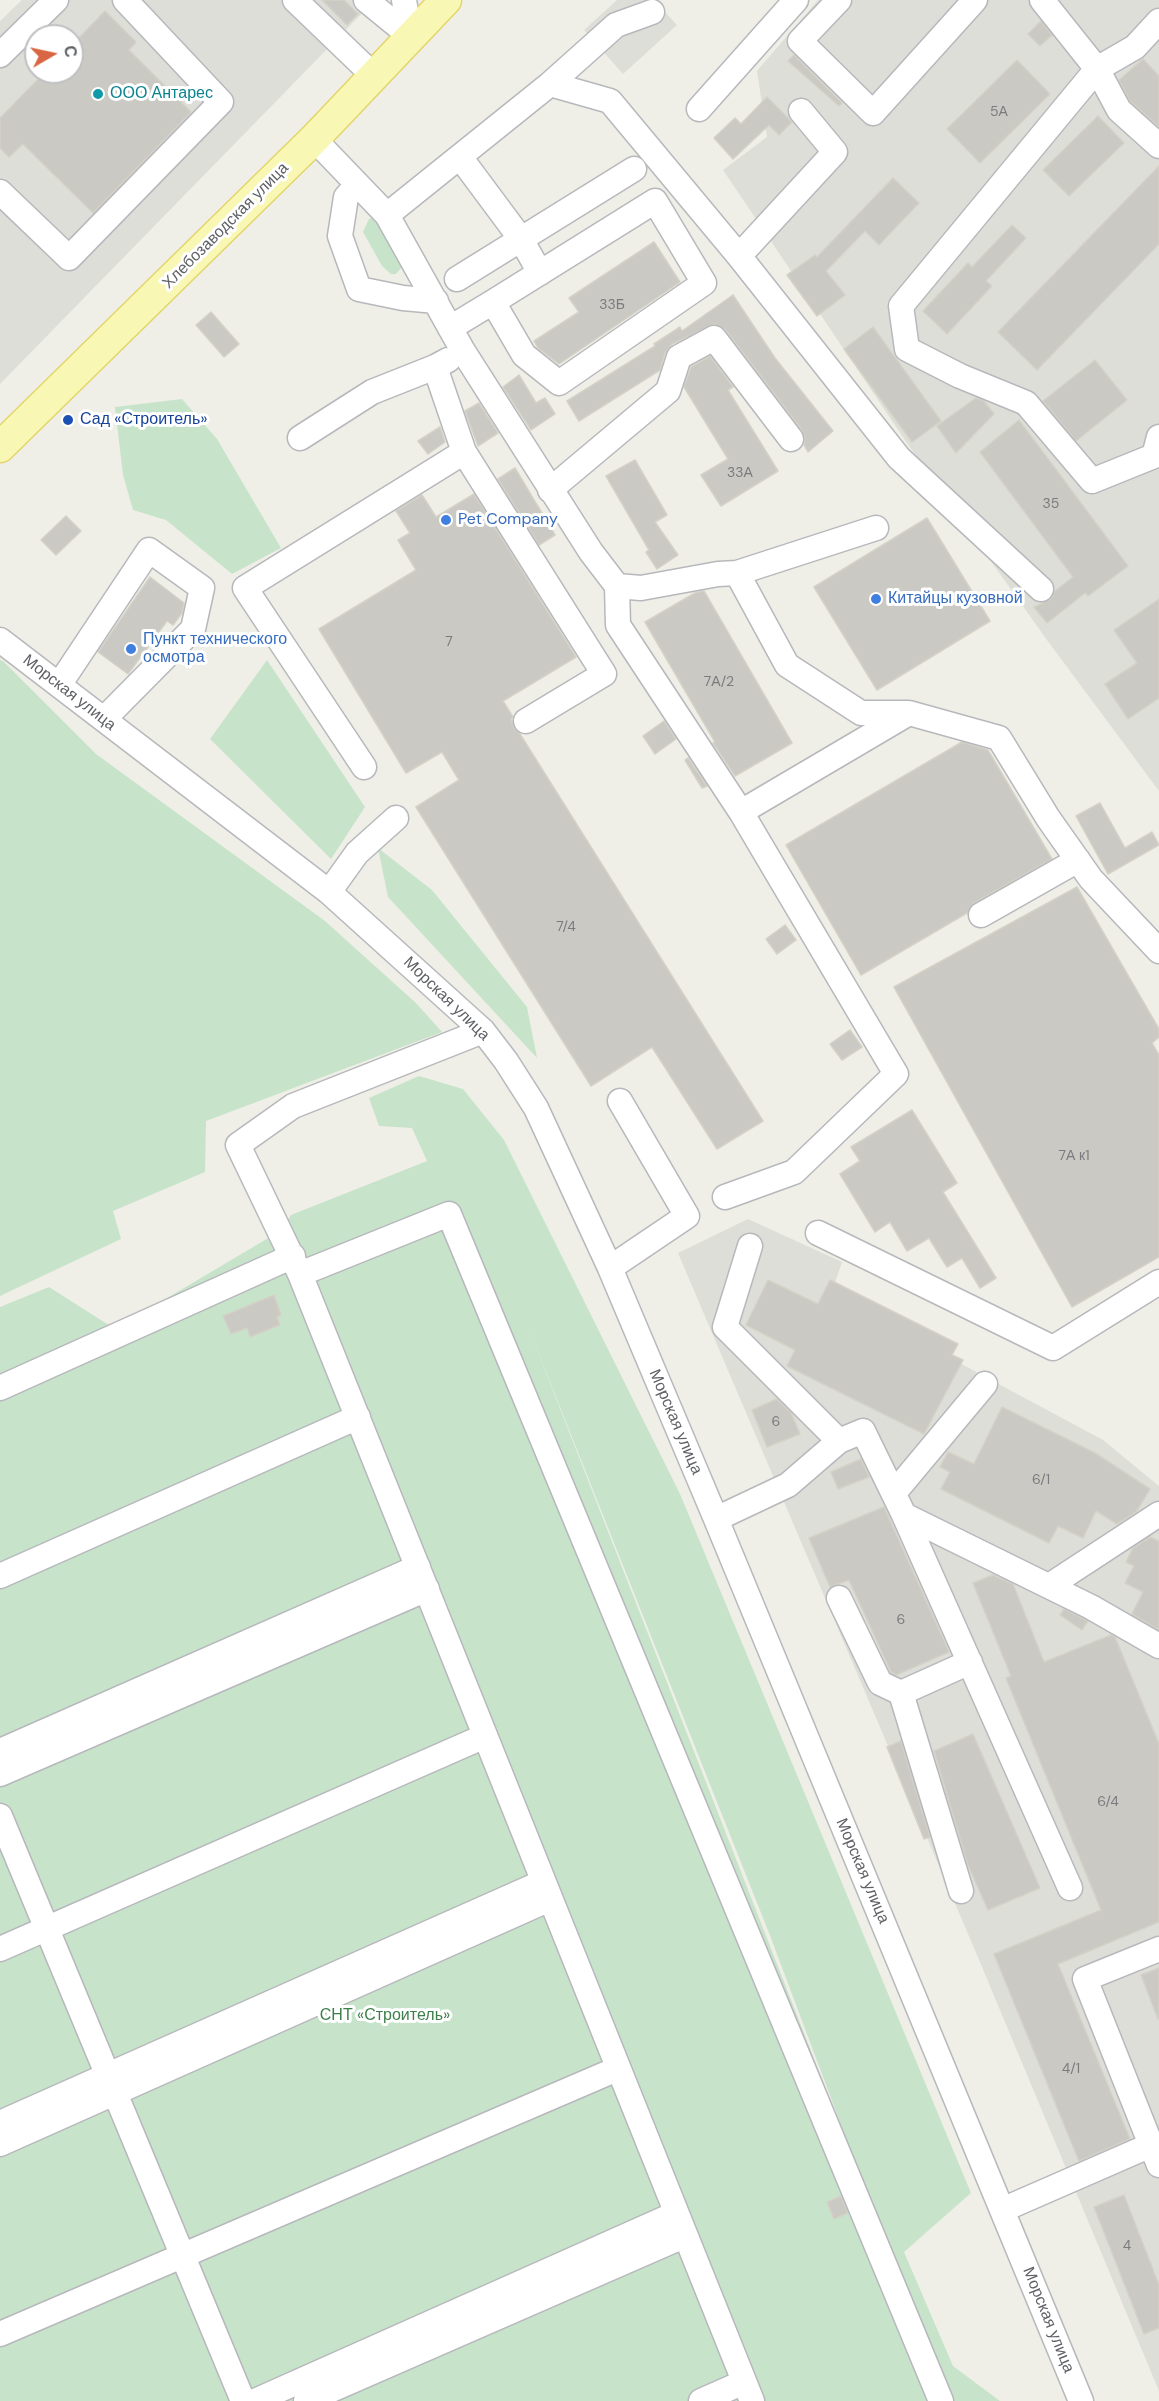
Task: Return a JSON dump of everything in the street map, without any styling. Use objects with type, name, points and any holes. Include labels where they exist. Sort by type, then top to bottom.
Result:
[{"type":"main road","name":"Хлебозаводская улица","points":[[0,447],[314,139],[446,0]]},
{"type":"street","points":[[0,55],[56,0]]},
{"type":"street","points":[[0,192],[69,258],[221,102],[125,0]]},
{"type":"street","points":[[295,0],[373,75]]},
{"type":"street","points":[[366,0],[411,36]]},
{"type":"street","points":[[404,0],[411,36]]},
{"type":"street","points":[[699,109],[796,0]]},
{"type":"street","points":[[839,0],[801,41],[873,113],[975,0]]},
{"type":"street","points":[[1042,0],[1097,69],[1119,110],[1159,146]]},
{"type":"street","points":[[387,215],[550,84],[616,25],[652,12]]},
{"type":"street","points":[[1159,21],[1135,47],[1097,69],[901,306],[907,349],[960,376],[1026,403],[1092,481],[1154,456],[1159,437]]},
{"type":"street","points":[[550,84],[610,101],[739,256],[899,458],[1041,589]]},
{"type":"street","points":[[739,256],[835,152],[801,111]]},
{"type":"street","points":[[314,139],[387,215],[463,351],[550,490],[591,552],[617,586],[618,625],[741,812],[896,1074],[794,1172],[725,1197]]},
{"type":"street","points":[[460,157],[521,239],[540,273]]},
{"type":"street","points":[[457,279],[634,169]]},
{"type":"street","points":[[357,185],[346,197],[340,236],[358,290],[436,301]]},
{"type":"street","points":[[450,328],[655,201],[704,283],[559,383],[524,355],[493,302]]},
{"type":"street","points":[[550,490],[668,391],[680,357],[714,338],[791,439]]},
{"type":"street","points":[[300,438],[372,392],[435,367],[463,351]]},
{"type":"street","points":[[435,367],[464,452],[604,674],[526,721]]},
{"type":"street","points":[[364,767],[245,588],[464,452]]},
{"type":"street","points":[[617,586],[640,588],[718,574],[737,573],[876,528]]},
{"type":"street","points":[[59,685],[149,550],[202,588],[193,629],[104,719]]},
{"type":"street","points":[[737,573],[786,665],[861,713],[909,713],[999,738],[1048,818],[1091,879],[1159,951]]},
{"type":"street","name":"Морская улица","points":[[0,639],[329,892],[483,1031],[506,1061],[536,1108],[610,1268],[716,1519],[1081,2401]]},
{"type":"street","points":[[741,812],[909,713]]},
{"type":"street","points":[[329,892],[357,853],[396,818]]},
{"type":"street","points":[[981,915],[1078,860]]},
{"type":"street","points":[[483,1031],[293,1106],[238,1145],[296,1265],[675,2214],[748,2391],[701,2401]]},
{"type":"street","points":[[610,1268],[687,1216],[620,1101]]},
{"type":"street","points":[[0,1388],[296,1265],[449,1214],[941,2401]]},
{"type":"street","points":[[818,1233],[1053,1348],[1159,1282]]},
{"type":"street","points":[[750,1246],[725,1327],[839,1441]]},
{"type":"street","points":[[894,1493],[985,1384]]},
{"type":"street","points":[[0,1576],[358,1417]]},
{"type":"street","points":[[716,1519],[789,1485],[839,1441],[863,1431],[904,1515],[1070,1887]]},
{"type":"street","points":[[1049,1586],[1159,1514]]},
{"type":"street","points":[[904,1515],[1091,1607],[1159,1646]]},
{"type":"street","points":[[0,1751],[418,1567]]},
{"type":"street","points":[[0,1774],[427,1589]]},
{"type":"street","points":[[839,1598],[880,1683],[901,1693],[961,1891]]},
{"type":"street","points":[[901,1693],[970,1662]]},
{"type":"street","points":[[0,1949],[485,1736]]},
{"type":"street","points":[[0,1816],[243,2401]]},
{"type":"street","points":[[0,2144],[111,2085],[546,1890]]},
{"type":"street","points":[[1002,2210],[1155,2155],[1085,1979],[1159,1949]]},
{"type":"street","points":[[0,2334],[617,2068]]},
{"type":"street","points":[[0,2122],[111,2085]]},
{"type":"street","points":[[255,2401],[675,2214]]},
{"type":"street","points":[[306,2401],[684,2236]]},
{"type":"shaded area","points":[[22,0],[375,0],[0,384],[0,21]]},
{"type":"shaded area","points":[[617,0],[654,0],[677,25],[623,74],[584,30]]},
{"type":"shaded area","points":[[818,0],[1159,0],[1159,791],[1047,640],[909,446],[723,170],[767,137],[757,71]]},
{"type":"shaded area","points":[[748,1219],[842,1262],[831,1294],[1103,1440],[1159,1486],[1159,2391],[977,1955],[678,1253]]},
{"type":"green space","points":[[376,216],[404,261],[396,274],[391,274],[382,266],[363,232],[369,219]]},
{"type":"green space","points":[[182,399],[217,439],[281,548],[232,574],[166,520],[133,510],[123,475],[115,407]]},
{"type":"green space","points":[[0,660],[96,754],[325,921],[416,1003],[442,1032],[206,1121],[205,1172],[113,1211],[121,1239],[0,1296]]},
{"type":"green space","points":[[267,660],[365,807],[331,859],[210,739]]},
{"type":"green space","points":[[378,848],[432,890],[527,1007],[537,1058],[388,897]]},
{"type":"green space","name":"СНТ «Строитель»","points":[[419,1076],[463,1089],[504,1140],[680,1494],[971,2193],[904,2252],[953,2366],[1000,2401],[0,2401],[0,1307],[49,1287],[115,1329],[280,1231],[291,1215],[427,1161],[412,1128],[379,1126],[369,1098]],"holes":[[[529,1329],[769,1933],[846,2138]]]},
{"type":"building","points":[[322,0],[344,0],[358,14],[347,25]]},
{"type":"building","name":"ООО Антарес","points":[[105,11],[136,42],[129,50],[191,112],[93,213],[23,144],[9,157],[0,148],[0,118],[33,84],[84,84],[84,33]]},
{"type":"building","points":[[1041,21],[1052,35],[1040,46],[1028,34]]},
{"type":"building","points":[[794,55],[842,103],[839,106],[788,61]]},
{"type":"building","points":[[1143,59],[1159,76],[1159,127],[1130,101],[1119,80]]},
{"type":"building","points":[[1017,60],[1050,94],[980,163],[947,129]]},
{"type":"building","points":[[767,97],[792,122],[779,135],[769,125],[733,159],[714,138],[735,118],[741,124]]},
{"type":"building","points":[[1098,116],[1124,143],[1069,196],[1043,170]]},
{"type":"building","points":[[1159,166],[1159,244],[1037,370],[998,332]]},
{"type":"building","points":[[893,178],[919,203],[879,245],[865,231],[826,271],[845,295],[817,316],[787,275],[815,255],[817,257]]},
{"type":"building","points":[[1012,225],[1026,238],[986,281],[992,286],[947,334],[923,311],[968,263],[972,267]]},
{"type":"building","points":[[654,242],[680,282],[559,364],[538,348],[534,341],[579,312],[569,298]]},
{"type":"building","points":[[733,295],[775,358],[833,431],[808,452],[804,445],[805,438],[802,430],[725,329],[714,324],[672,344],[665,353],[660,370],[579,421],[567,401],[655,346],[654,344],[680,327],[682,331]]},
{"type":"building","points":[[211,312],[239,344],[224,357],[196,325]]},
{"type":"building","points":[[873,327],[941,421],[912,442],[844,349]]},
{"type":"building","points":[[710,356],[733,387],[728,390],[778,471],[721,506],[701,475],[728,459],[684,387],[691,367]]},
{"type":"building","points":[[1095,360],[1127,400],[1076,441],[1043,401]]},
{"type":"building","points":[[519,375],[536,403],[545,398],[555,414],[531,430],[503,387]]},
{"type":"building","points":[[976,398],[984,401],[994,414],[956,453],[937,426]]},
{"type":"building","points":[[479,403],[498,433],[478,446],[465,411]]},
{"type":"building","points":[[1019,420],[1128,566],[1088,596],[1085,593],[1047,623],[1034,607],[1051,599],[1055,591],[1073,577],[980,452]]},
{"type":"building","points":[[440,427],[445,442],[428,454],[418,441]]},
{"type":"building","points":[[635,460],[667,515],[655,522],[678,555],[657,569],[646,552],[649,550],[606,476]]},
{"type":"building","points":[[515,468],[555,535],[539,545],[498,479]]},
{"type":"building","points":[[474,494],[576,657],[503,701],[513,717],[511,719],[514,728],[520,734],[763,1121],[717,1149],[652,1047],[591,1086],[416,807],[459,780],[442,752],[406,773],[319,629],[416,570],[398,540],[410,533],[396,511],[422,495],[436,517]]},
{"type":"building","points":[[66,516],[81,531],[56,555],[41,540]]},
{"type":"building","points":[[927,518],[990,621],[877,690],[814,587]]},
{"type":"building","points":[[150,577],[184,603],[182,613],[173,625],[167,621],[128,674],[98,652]]},
{"type":"building","points":[[704,591],[792,743],[735,776],[713,743],[715,742],[645,622],[695,593]]},
{"type":"building","points":[[1159,599],[1159,698],[1128,719],[1105,684],[1137,663],[1114,630]]},
{"type":"building","points":[[664,721],[676,739],[655,754],[643,736]]},
{"type":"building","points":[[962,742],[988,750],[1052,859],[974,903],[967,913],[861,975],[786,845]]},
{"type":"building","points":[[688,758],[707,786],[702,788],[685,760]]},
{"type":"building","points":[[1100,803],[1125,848],[1152,832],[1159,845],[1108,874],[1076,816]]},
{"type":"building","points":[[1077,887],[1159,1029],[1159,1037],[1152,1043],[1159,1055],[1159,1257],[1072,1307],[894,987]]},
{"type":"building","points":[[785,925],[796,940],[777,954],[766,939]]},
{"type":"building","points":[[850,1030],[862,1047],[842,1060],[830,1044]]},
{"type":"building","points":[[912,1110],[957,1183],[943,1192],[996,1278],[980,1288],[962,1258],[947,1267],[929,1238],[907,1251],[890,1222],[875,1232],[840,1174],[860,1161],[851,1147]]},
{"type":"building","points":[[768,1280],[818,1304],[830,1280],[958,1344],[952,1355],[963,1360],[924,1434],[787,1366],[795,1350],[746,1325]]},
{"type":"building","points":[[274,1295],[281,1315],[277,1317],[280,1325],[250,1337],[247,1328],[231,1334],[223,1316]]},
{"type":"building","points":[[777,1399],[791,1413],[800,1434],[767,1447],[752,1410]]},
{"type":"building","points":[[1002,1407],[1095,1453],[1150,1489],[1136,1512],[1117,1524],[1096,1511],[1083,1538],[1058,1526],[1049,1543],[941,1489],[950,1472],[940,1467],[948,1452],[974,1464]]},
{"type":"building","points":[[861,1459],[869,1477],[838,1489],[831,1472]]},
{"type":"building","points":[[884,1507],[949,1652],[896,1675],[891,1672],[849,1580],[830,1587],[809,1538]]},
{"type":"building","points":[[1150,1537],[1159,1541],[1159,1630],[1132,1614],[1143,1592],[1125,1583],[1134,1566],[1126,1562],[1133,1548]]},
{"type":"building","points":[[993,1575],[1013,1584],[1044,1662],[1111,1635],[1115,1637],[1159,1744],[1159,1922],[1058,1964],[1130,2139],[1079,2161],[994,1954],[1101,1910],[1006,1678],[1011,1676],[973,1583]]},
{"type":"building","points":[[1064,1609],[1088,1621],[1082,1630],[1060,1615]]},
{"type":"building","points":[[973,1734],[1040,1888],[988,1910],[968,1865],[934,1751]]},
{"type":"building","points":[[901,1741],[930,1837],[924,1839],[887,1747]]},
{"type":"building","points":[[1159,1968],[1159,2019],[1158,2019],[1141,1975]]},
{"type":"building","points":[[1124,2195],[1159,2285],[1159,2328],[1144,2334],[1094,2207]]},
{"type":"building","points":[[841,2196],[848,2213],[834,2219],[827,2202]]},
{"type":"place","name":"ООО Антарес","points":[[98,94]]},
{"type":"place","name":"Сад «Строитель»","points":[[68,420]]},
{"type":"place","name":"Pet Company","points":[[446,520]]},
{"type":"place","name":"Китайцы кузовной","points":[[876,599]]},
{"type":"place","name":"Пункт технического осмотра","points":[[131,649]]}]
